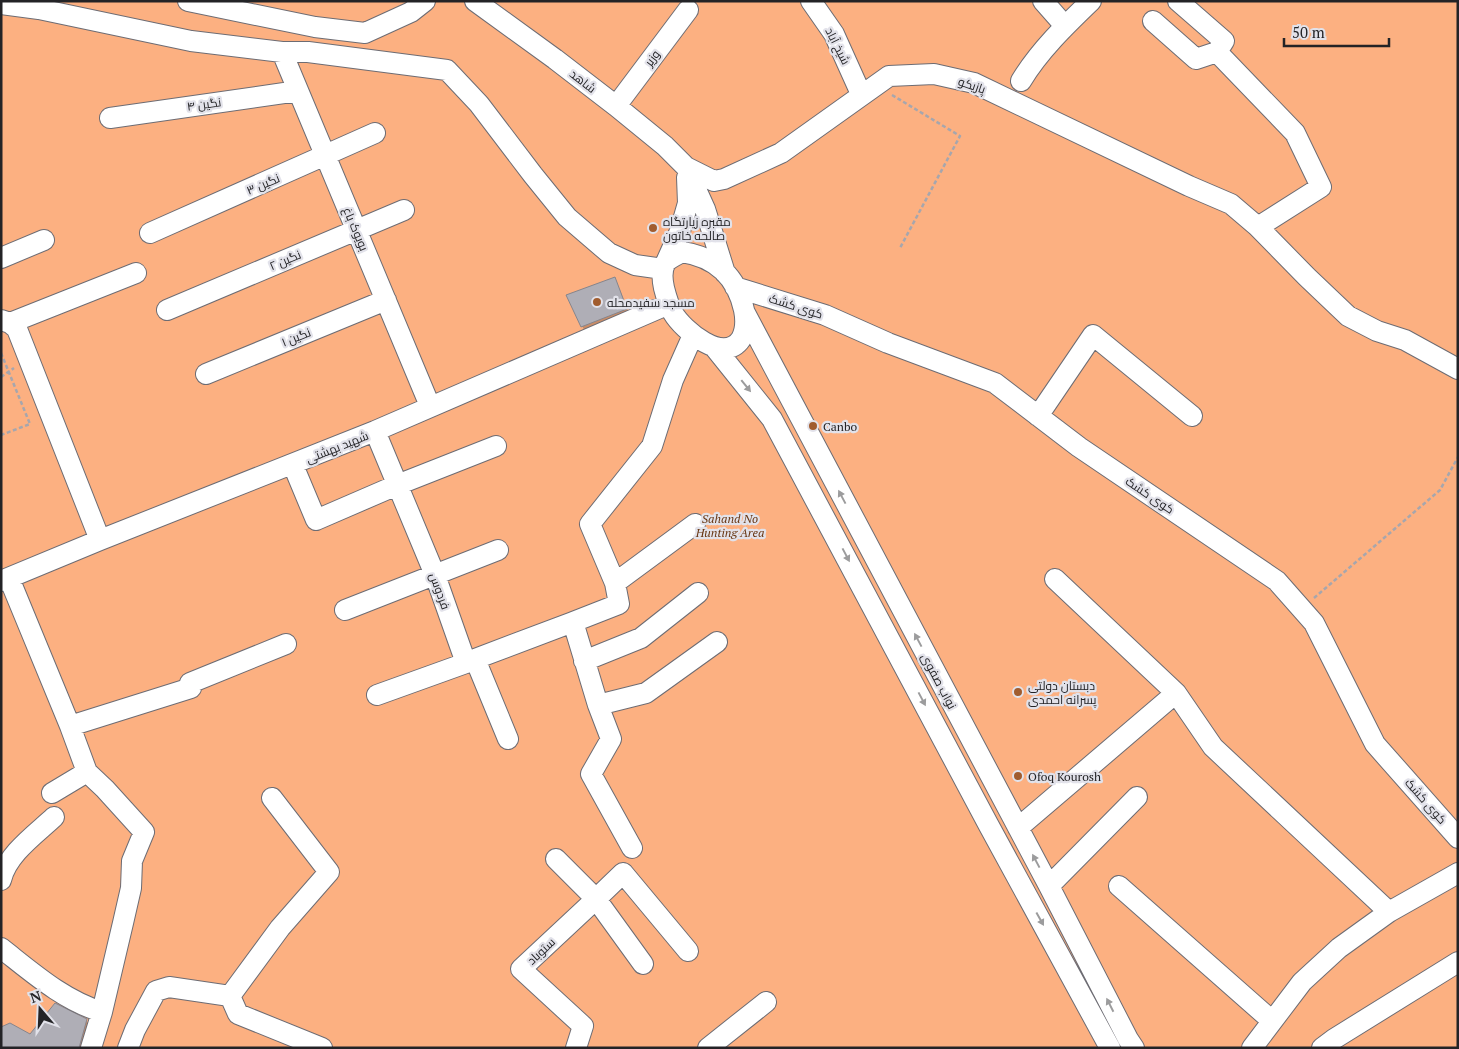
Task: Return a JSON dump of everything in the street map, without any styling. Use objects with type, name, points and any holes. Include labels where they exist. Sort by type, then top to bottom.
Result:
[{"type":"street","points":[[188,1],[315,27],[365,33],[411,12],[425,1]]},
{"type":"street","name":"شاهد","points":[[475,1],[616,106],[665,146],[686,167]]},
{"type":"street","name":"شیخ آباد","points":[[811,1],[834,34],[868,90]]},
{"type":"street","points":[[1043,1],[1065,26]]},
{"type":"street","points":[[1021,81],[1028,69],[1065,26],[1091,1]]},
{"type":"street","points":[[1153,21],[1196,59],[1217,52],[1224,41],[1178,1]]},
{"type":"street","points":[[1,4],[39,9],[191,41],[282,52],[308,52],[447,70],[479,104],[567,217],[609,253],[635,265],[665,265],[682,252],[698,254],[714,263],[730,280],[740,296],[745,313],[746,330],[740,342],[730,348],[715,348],[683,327],[672,313],[663,280],[665,265],[680,231],[688,203],[686,167]]},
{"type":"street","name":"وزیر","points":[[616,106],[688,10]]},
{"type":"street","points":[[308,52],[315,27]]},
{"type":"street","name":"بویوک باغ","points":[[282,52],[430,406]]},
{"type":"street","points":[[1217,52],[1295,133],[1321,187],[1258,227]]},
{"type":"street","name":"پازیکو","points":[[686,167],[714,181],[724,179],[781,153],[889,76],[934,74],[974,83],[1189,186],[1231,204],[1258,227],[1348,316],[1377,331],[1406,340],[1458,369]]},
{"type":"street","name":"نگین ۴","points":[[110,118],[298,91]]},
{"type":"street","name":"نگین ۳","points":[[150,232],[375,134]]},
{"type":"street","points":[[686,167],[705,209],[730,280]]},
{"type":"street","name":"نگین ۲","points":[[167,310],[404,210]]},
{"type":"street","points":[[1,258],[44,240]]},
{"type":"street","points":[[6,321],[136,273]]},
{"type":"street","name":"کوی کشک","points":[[730,280],[825,315],[888,343],[995,383],[1080,447],[1276,581],[1314,623],[1375,744],[1458,838]]},
{"type":"street","name":"نگین ۱","points":[[206,374],[386,300]]},
{"type":"street","name":"شهید بهشتی","points":[[5,580],[100,540],[375,431],[669,304]]},
{"type":"street","name":"نواب صفوی","points":[[745,313],[1134,1048]]},
{"type":"street","points":[[6,321],[17,329],[100,540]]},
{"type":"street","points":[[377,696],[619,604],[615,583],[590,524],[652,446],[673,380],[693,335]]},
{"type":"street","points":[[1038,416],[1094,335],[1192,416]]},
{"type":"street","name":"نواب صفوی","points":[[715,348],[772,419],[1110,1048]]},
{"type":"street","name":"فردوس","points":[[375,431],[470,661],[508,739]]},
{"type":"street","points":[[293,464],[316,520],[397,485],[496,446]]},
{"type":"street","points":[[615,583],[696,524]]},
{"type":"street","points":[[345,610],[498,550]]},
{"type":"street","points":[[1055,579],[1176,693],[1213,747],[1389,912]]},
{"type":"street","points":[[5,580],[70,726],[86,772],[105,789],[144,832],[132,861],[131,888],[102,1012],[91,1048]]},
{"type":"street","points":[[584,661],[641,638],[698,594]]},
{"type":"street","points":[[573,622],[610,739],[590,774],[632,848]]},
{"type":"street","points":[[598,705],[646,693],[717,642]]},
{"type":"street","points":[[70,726],[191,688],[190,683],[286,644]]},
{"type":"street","points":[[1018,828],[1176,693]]},
{"type":"street","points":[[52,793],[86,772]]},
{"type":"street","points":[[1049,886],[1137,797]]},
{"type":"street","points":[[230,996],[280,928],[329,872],[272,798]]},
{"type":"street","points":[[1,880],[3,871],[17,852],[54,817]]},
{"type":"street","points":[[556,859],[596,898],[643,964]]},
{"type":"street","points":[[596,898],[623,873],[688,951]]},
{"type":"street","points":[[1252,1048],[1302,982],[1339,948],[1389,912],[1458,873]]},
{"type":"street","points":[[1119,886],[1272,1020]]},
{"type":"street","name":"ستوباد","points":[[576,1048],[583,1026],[521,969],[596,898]]},
{"type":"street","points":[[1,948],[72,1001],[102,1012]]},
{"type":"street","points":[[1322,1048],[1458,962]]},
{"type":"street","points":[[128,1048],[135,1030],[156,992],[169,987],[230,996]]},
{"type":"street","points":[[230,996],[238,1014],[322,1048]]},
{"type":"street","points":[[708,1048],[766,1002]]},
{"type":"path","points":[[868,90],[960,136],[900,248]]},
{"type":"path","points":[[1,353],[30,424],[1,435]]},
{"type":"path","points":[[1302,609],[1440,490],[1458,457]]},
{"type":"green space","name":"Sahand No Hunting Area","points":[[1,1],[1458,1],[1458,1048],[1,1048]]},
{"type":"building","name":"مسجد سفیدمحله","points":[[615,277],[627,309],[581,327],[566,295]]},
{"type":"building","points":[[55,1003],[87,1019],[79,1048],[1,1048],[1,1027],[10,1023],[30,1034]]},
{"type":"place","name":"مقبره زیارتگاه صالحه خاتون","points":[[653,228]]},
{"type":"place","name":"مسجد سفیدمحله","points":[[597,302]]},
{"type":"place","name":"Canbo","points":[[813,426]]},
{"type":"place","name":"دبستان دولتی پسرانه احمدی","points":[[1018,692]]},
{"type":"place","name":"Ofoq Kourosh","points":[[1018,776]]}]
